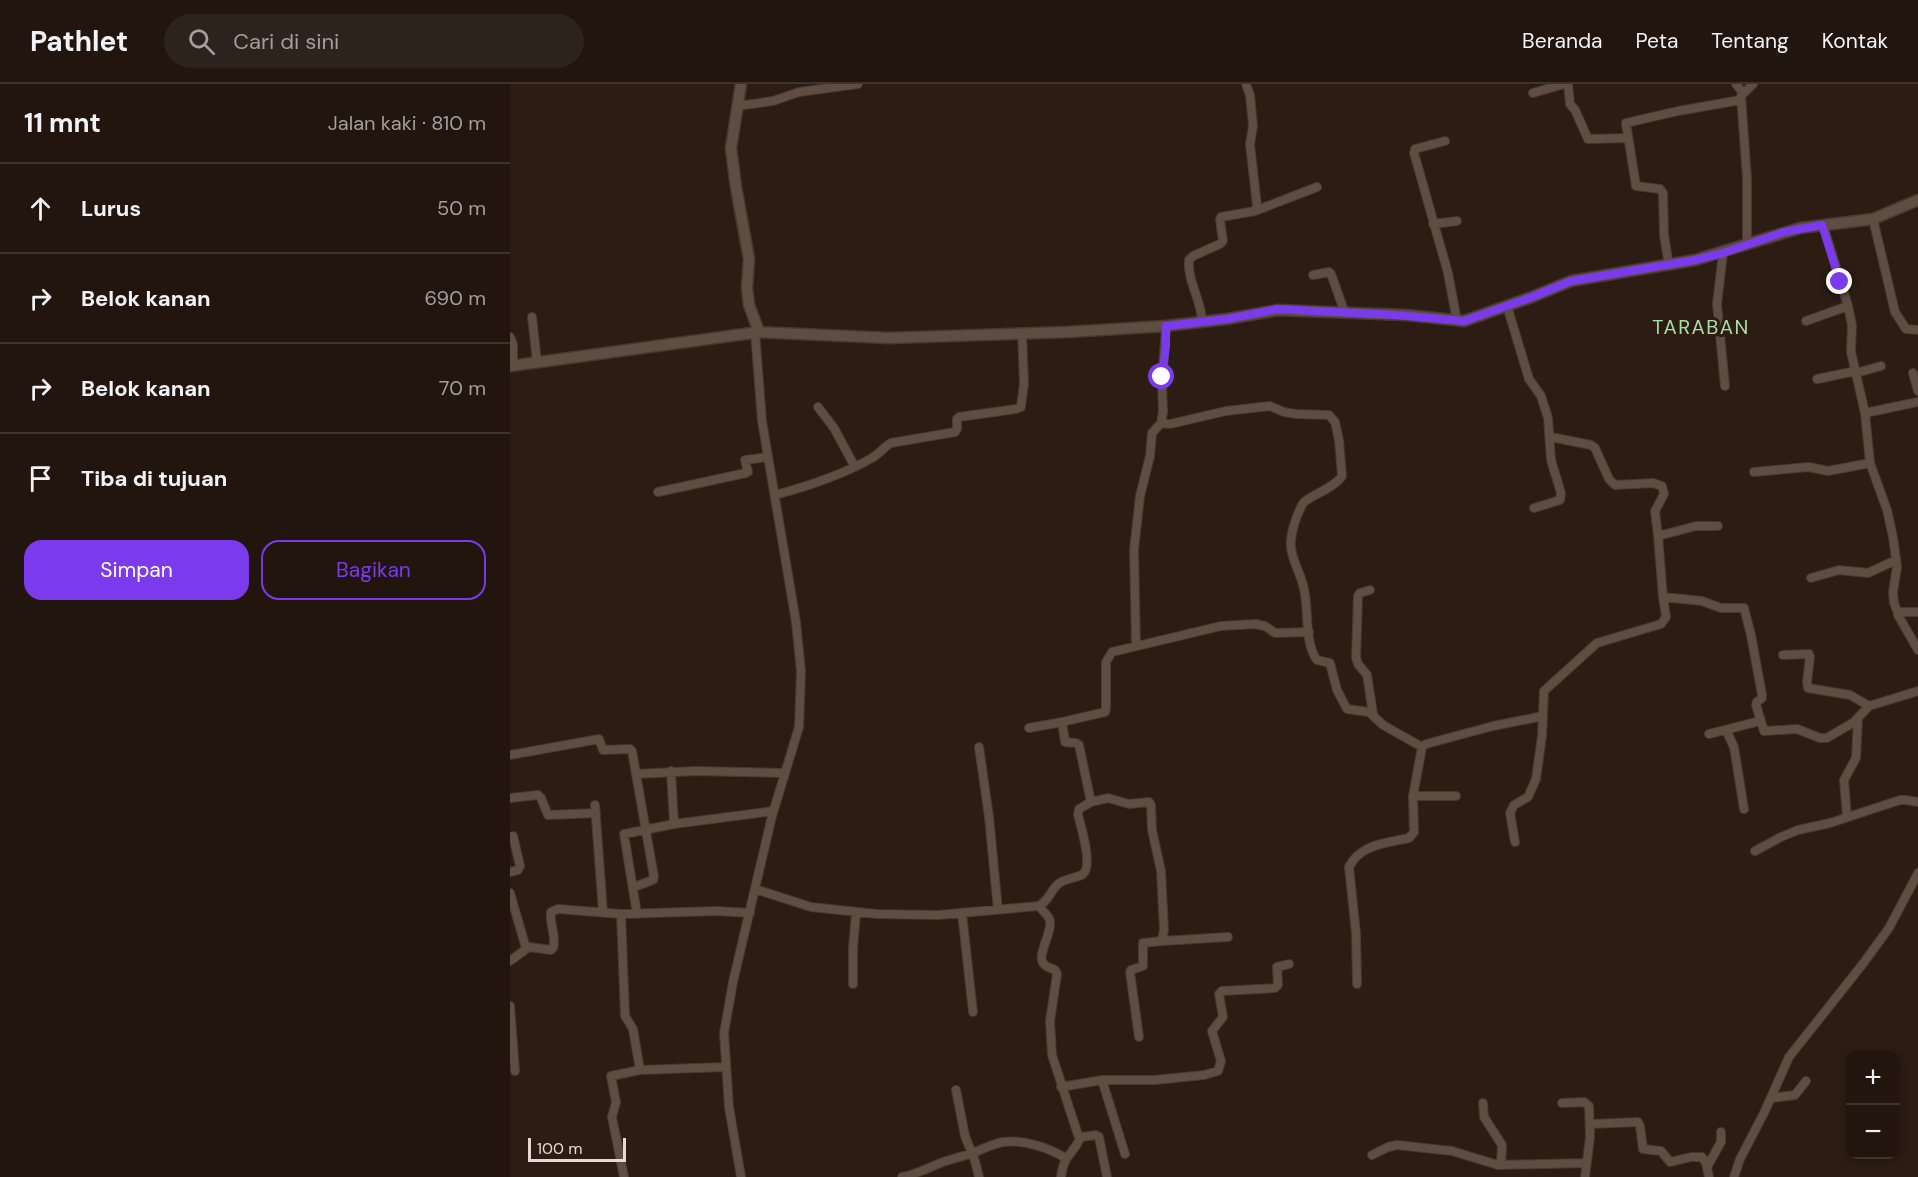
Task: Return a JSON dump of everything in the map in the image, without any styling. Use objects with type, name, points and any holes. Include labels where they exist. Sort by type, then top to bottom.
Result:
[{"type":"street","points":[[739,1177],[725,1066],[724,1033],[733,982],[773,811],[799,728],[801,671],[793,601],[762,422],[757,332],[749,305],[747,288],[749,258],[731,148],[741,84]]},
{"type":"street","points":[[738,106],[773,101],[799,92],[858,84]]},
{"type":"street","points":[[1246,84],[1250,95],[1253,126],[1250,144],[1257,202],[1255,211]]},
{"type":"street","points":[[1533,93],[1566,84],[1570,104],[1588,139],[1628,138]]},
{"type":"street","points":[[1736,84],[1742,97],[1747,178],[1747,244]]},
{"type":"street","points":[[1669,266],[1664,235],[1663,193],[1660,189],[1636,186],[1626,125],[1628,122],[1742,97],[1753,84]]},
{"type":"street","points":[[1445,141],[1413,151],[1448,273],[1457,321]]},
{"type":"street","points":[[1202,322],[1189,260],[1193,255],[1223,241],[1221,217],[1255,211],[1317,187]]},
{"type":"street","points":[[510,337],[513,344],[512,365],[757,332],[889,338],[1068,332],[1166,326],[1227,319],[1278,309],[1406,315],[1464,321],[1571,281],[1669,266],[1723,253],[1800,228],[1873,219],[1918,200]]},
{"type":"street","points":[[1873,219],[1895,312],[1906,329],[1918,330]]},
{"type":"street","points":[[1433,224],[1457,221]]},
{"type":"street","points":[[1822,225],[1852,325],[1851,352],[1866,413],[1870,463],[1887,510],[1896,560],[1893,592],[1898,618],[1918,650]]},
{"type":"street","points":[[1723,253],[1717,304],[1725,386]]},
{"type":"street","points":[[1313,275],[1329,272],[1331,274],[1345,313]]},
{"type":"street","points":[[1507,306],[1529,378],[1545,405],[1551,437],[1551,460],[1561,497],[1560,500],[1534,508]]},
{"type":"street","points":[[1806,321],[1848,306]]},
{"type":"street","points":[[532,317],[537,362]]},
{"type":"street","points":[[1136,646],[1133,568],[1135,540],[1140,496],[1150,456],[1152,433],[1161,423],[1166,326]]},
{"type":"street","points":[[775,495],[837,476],[882,452],[885,446],[891,443],[955,432],[959,417],[1021,407],[1024,383],[1022,333]]},
{"type":"street","points":[[1817,379],[1881,366]]},
{"type":"street","points":[[1913,373],[1918,391]]},
{"type":"street","points":[[1866,413],[1918,402]]},
{"type":"street","points":[[1161,423],[1170,424],[1226,411],[1270,406],[1296,414],[1329,415],[1334,420],[1339,440],[1342,476],[1332,486],[1303,503],[1291,540],[1293,554],[1305,590],[1309,632],[1316,658],[1330,663],[1334,681],[1345,707],[1373,714],[1383,725],[1422,747]]},
{"type":"street","points":[[818,407],[834,428],[855,467]]},
{"type":"street","points":[[1515,842],[1510,813],[1514,805],[1528,797],[1533,789],[1540,759],[1544,692],[1588,650],[1606,639],[1661,624],[1666,616],[1655,511],[1664,494],[1662,486],[1653,483],[1615,485],[1609,479],[1595,448],[1591,445],[1551,437]]},
{"type":"street","points":[[657,492],[746,473],[748,472],[745,460],[768,458]]},
{"type":"street","points":[[1754,472],[1809,467],[1828,471],[1870,463]]},
{"type":"street","points":[[1658,536],[1696,526],[1719,526]]},
{"type":"street","points":[[1811,578],[1839,570],[1868,573],[1896,560]]},
{"type":"street","points":[[1370,590],[1358,596],[1356,658],[1367,675],[1373,714]]},
{"type":"street","points":[[1663,597],[1701,600],[1721,608],[1744,608],[1762,695],[1756,705],[1764,731],[1797,729],[1823,738],[1843,729],[1869,706],[1918,692]]},
{"type":"street","points":[[1898,613],[1918,612]]},
{"type":"street","points":[[1029,728],[1105,712],[1106,662],[1109,655],[1115,651],[1221,626],[1255,624],[1265,626],[1275,633],[1309,632]]},
{"type":"street","points":[[1783,655],[1809,654],[1808,688],[1850,695],[1869,706]]},
{"type":"street","points":[[1357,984],[1356,933],[1349,867],[1353,859],[1368,848],[1413,835],[1413,796],[1422,747],[1484,728],[1543,716]]},
{"type":"street","points":[[1847,817],[1844,780],[1856,758],[1858,718]]},
{"type":"street","points":[[1709,734],[1760,721]]},
{"type":"street","points":[[1062,722],[1065,742],[1076,743],[1080,749],[1091,802]]},
{"type":"street","points":[[1726,730],[1734,747],[1744,809]]},
{"type":"street","points":[[510,754],[600,739],[603,750],[630,749],[632,751],[654,877],[653,880],[634,887]]},
{"type":"street","points":[[979,747],[989,817],[998,910]]},
{"type":"street","points":[[636,774],[671,771],[784,773]]},
{"type":"street","points":[[671,771],[674,824]]},
{"type":"street","points":[[510,798],[538,795],[548,815],[595,809],[603,912]]},
{"type":"street","points":[[1413,796],[1456,796]]},
{"type":"street","points":[[755,889],[811,907],[897,915],[938,915],[1039,906],[1060,882],[1082,874],[1087,868],[1079,809],[1091,802],[1108,798],[1129,804],[1150,803],[1152,830],[1161,871],[1164,930],[1162,941]]},
{"type":"street","points":[[1755,851],[1798,830],[1900,800],[1918,802]]},
{"type":"street","points":[[637,914],[624,834],[674,824],[773,811]]},
{"type":"street","points":[[510,872],[520,868],[513,836]]},
{"type":"street","points":[[1734,1177],[1740,1159],[1789,1057],[1896,919],[1918,873]]},
{"type":"street","points":[[510,893],[526,948]]},
{"type":"street","points":[[1039,906],[1048,916],[1050,923],[1042,962],[1055,970],[1057,974],[1051,1005],[1052,1055],[1076,1130],[1081,1137]]},
{"type":"street","points":[[510,961],[526,948],[551,950],[553,948],[555,942],[550,917],[554,910],[621,914],[718,911],[750,913]]},
{"type":"street","points":[[853,984],[856,912]]},
{"type":"street","points":[[962,913],[973,1012]]},
{"type":"street","points":[[621,914],[625,1016],[633,1029],[640,1070]]},
{"type":"street","points":[[1139,1037],[1130,972],[1143,966],[1143,943],[1228,936]]},
{"type":"street","points":[[1061,1087],[1102,1080],[1155,1080],[1204,1075],[1218,1071],[1221,1061],[1212,1031],[1223,1017],[1219,993],[1275,988],[1278,985],[1277,967],[1289,964]]},
{"type":"street","points":[[510,1006],[515,1071]]},
{"type":"street","points":[[624,1177],[612,1117],[616,1100],[611,1078],[615,1074],[640,1070],[725,1066]]},
{"type":"street","points":[[1102,1080],[1125,1154]]},
{"type":"street","points":[[1771,1098],[1795,1095],[1806,1081]]},
{"type":"street","points":[[956,1090],[965,1136],[979,1177]]},
{"type":"street","points":[[1483,1103],[1484,1117],[1502,1145],[1501,1165]]},
{"type":"street","points":[[1562,1103],[1587,1103],[1589,1106],[1590,1124],[1585,1177]]},
{"type":"street","points":[[1590,1124],[1638,1122],[1643,1149],[1661,1151],[1671,1162],[1690,1157],[1702,1157],[1707,1167],[1708,1177]]},
{"type":"street","points":[[1707,1167],[1720,1142],[1721,1132]]},
{"type":"street","points":[[1081,1137],[1098,1135],[1107,1177]]},
{"type":"street","points":[[1061,1177],[1065,1158],[1077,1146],[1081,1137]]},
{"type":"street","points":[[902,1177],[990,1145],[1011,1141],[1050,1150],[1065,1158]]},
{"type":"street","points":[[1372,1155],[1397,1145],[1452,1150],[1501,1165],[1586,1163]]},
{"type":"district","name":"TARABAN","points":[[1701,327]]},
{"type":"route","points":[[1162,377],[1166,326],[1241,317],[1278,309],[1464,321],[1571,281],[1669,266],[1723,253],[1784,232],[1816,225],[1822,225],[1840,282]]}]
